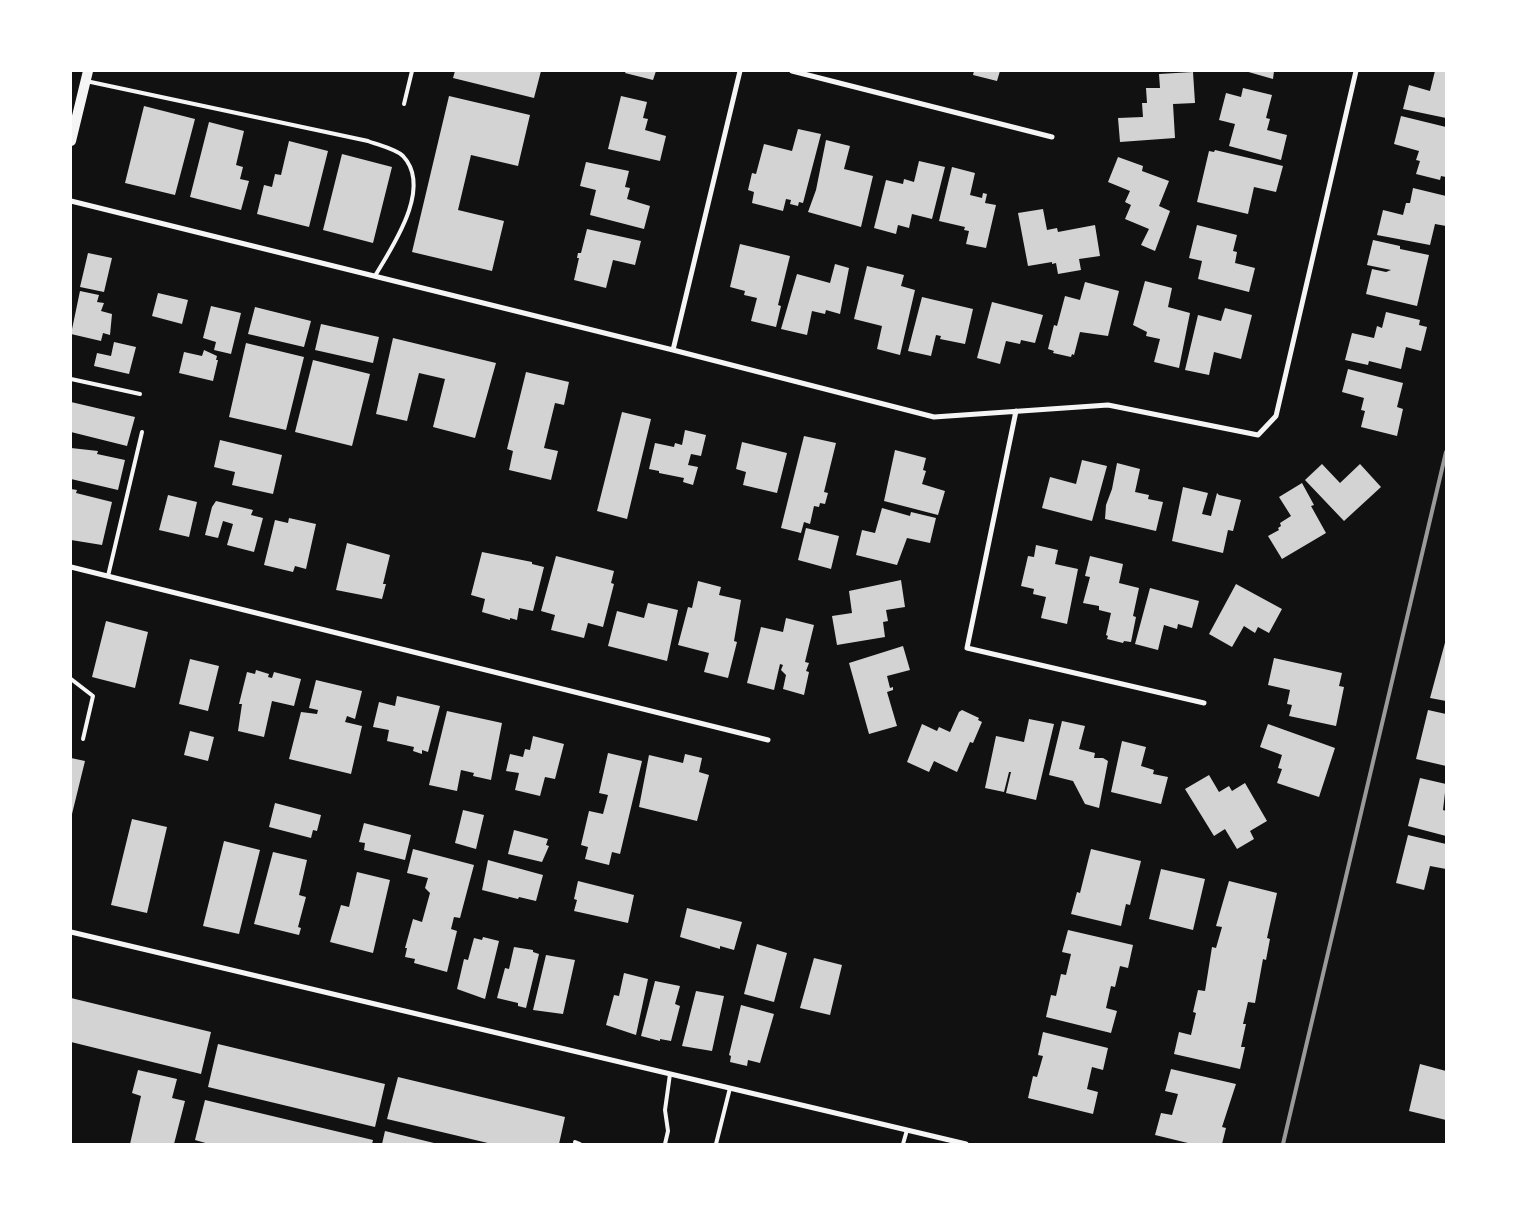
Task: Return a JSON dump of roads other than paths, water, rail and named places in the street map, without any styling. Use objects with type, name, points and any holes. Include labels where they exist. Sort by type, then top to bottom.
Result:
[{"type":"main road","points":[[71,141],[87,76]]},
{"type":"street","points":[[673,350],[740,71]]},
{"type":"street","points":[[792,71],[1052,137]]},
{"type":"street","points":[[71,201],[673,350],[934,417],[1108,405],[1258,434],[1276,416],[1356,71]]},
{"type":"street","points":[[1016,411],[968,648],[1204,703]]},
{"type":"street","points":[[71,567],[768,740]]},
{"type":"street","points":[[71,932],[966,1144]]},
{"type":"lane","points":[[404,104],[412,71]]},
{"type":"lane","points":[[87,76],[368,141],[402,155],[413,171],[413,192],[400,234],[375,276]]},
{"type":"lane","points":[[71,379],[140,394]]},
{"type":"lane","points":[[108,576],[142,432]]},
{"type":"lane","points":[[71,679],[93,696],[83,739]]},
{"type":"lane","points":[[665,1144],[668,1131],[665,1110],[670,1074]]},
{"type":"lane","points":[[716,1144],[730,1088]]},
{"type":"lane","points":[[903,1144],[907,1130]]},
{"type":"railway","points":[[1283,1144],[1446,452]]}]
